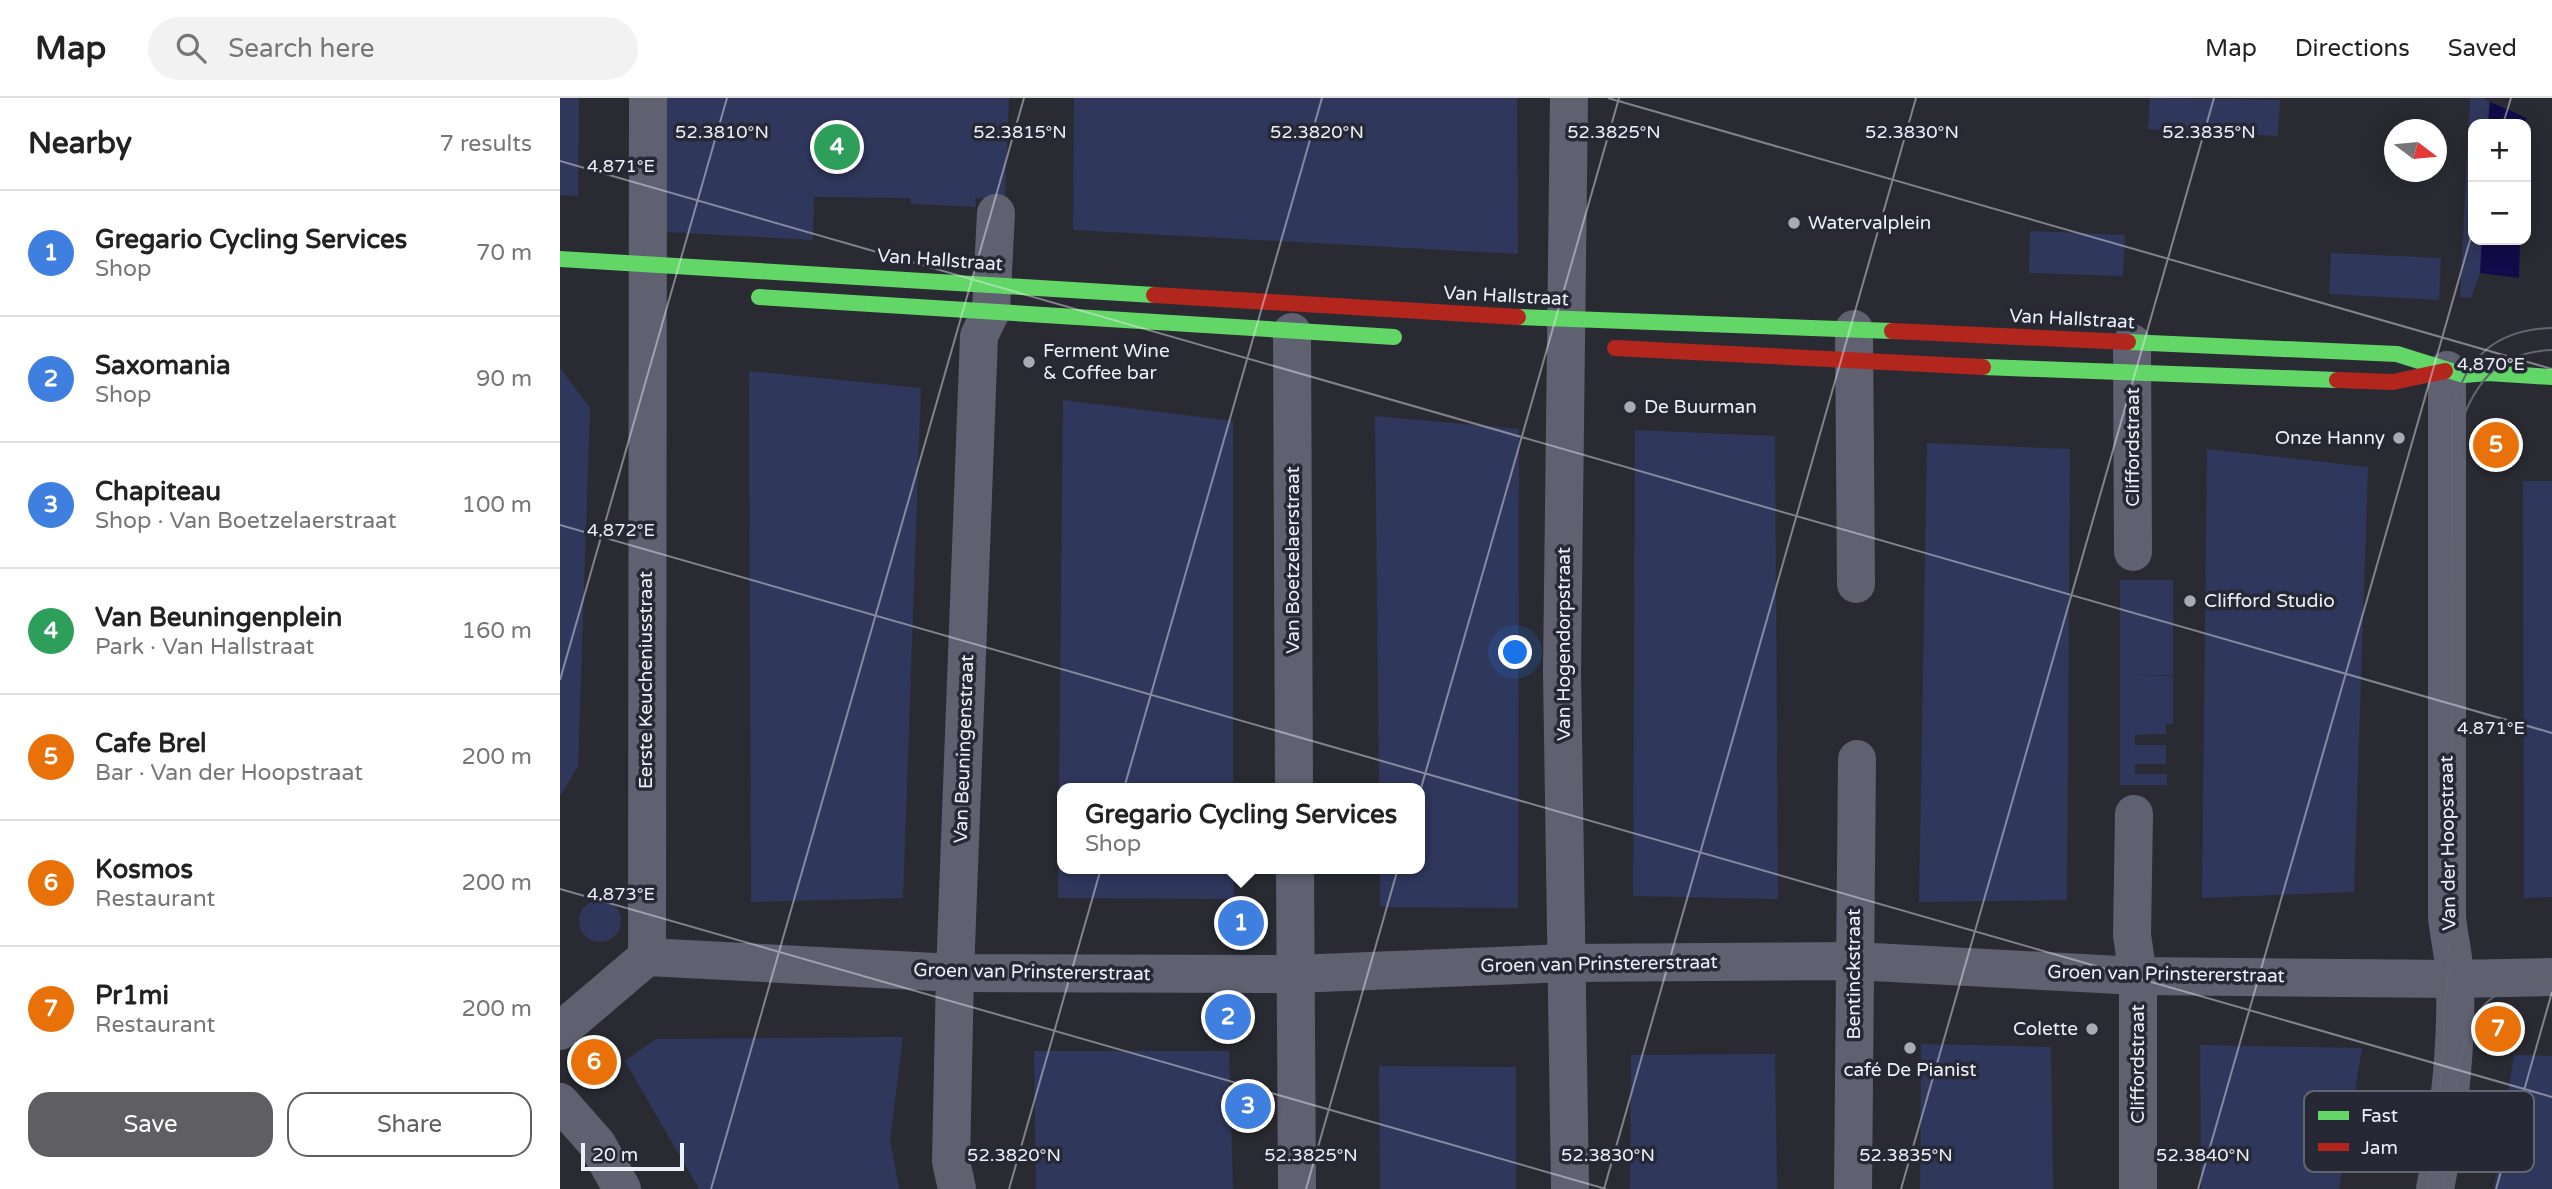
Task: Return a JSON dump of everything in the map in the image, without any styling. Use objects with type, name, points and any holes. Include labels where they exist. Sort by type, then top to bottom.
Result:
[{"type":"street","name":"Eerste Keucheniusstraat","points":[[646,957],[648,98]]},
{"type":"street","name":"Van Hogendorpstraat","points":[[1569,98],[1570,341],[1562,671],[1570,1189]]},
{"type":"street","name":"Van Beuningenstraat","points":[[957,1189],[951,1161],[955,973],[979,336],[993,298],[996,213]]},
{"type":"street","name":"Van Hallstraat","points":[[560,259],[647,283],[993,298],[1570,341],[1854,345],[2132,358],[2393,382],[2447,370]]},
{"type":"street","points":[[741,296],[993,298]]},
{"type":"street","name":"Van Hallstraat","points":[[993,298],[1049,317],[1413,338]]},
{"type":"street","name":"Van Boetzelaerstraat","points":[[1292,331],[1294,783]]},
{"type":"street","name":"Van Hallstraat","points":[[1570,341],[1854,345],[2132,358],[2397,354],[2464,375],[2488,373],[2552,377]]},
{"type":"street","points":[[1854,345],[1856,584]]},
{"type":"street","name":"Cliffordstraat","points":[[2132,358],[2133,552]]},
{"type":"street","name":"Van der Hoopstraat","points":[[2447,370],[2447,918],[2455,979],[2454,1034],[2448,1091]]},
{"type":"street","name":"Bentinckstraat","points":[[1853,1189],[1857,759]]},
{"type":"street","name":"Cliffordstraat","points":[[2134,814],[2132,935],[2138,976],[2138,1189]]},
{"type":"street","points":[[1295,874],[1297,1189]]},
{"type":"street","points":[[560,1031],[646,957]]},
{"type":"street","name":"Groen van Prinstererstraat","points":[[646,957],[955,973],[1295,974],[1568,963],[1854,961],[2138,976],[2455,979],[2552,977]]},
{"type":"street","points":[[560,1102],[597,1144],[622,1189]]},
{"type":"shaded area","points":[[560,98],[579,98],[578,196],[560,195]]},
{"type":"shaded area","points":[[667,98],[1009,98],[1005,198],[975,198],[976,207],[911,204],[910,198],[814,197],[813,240],[666,232]]},
{"type":"shaded area","points":[[1074,98],[1517,98],[1518,254],[1073,230]]},
{"type":"shaded area","points":[[2150,98],[2280,100],[2278,136],[2148,129]]},
{"type":"shaded area","points":[[2470,98],[2482,98],[2490,102],[2488,119],[2469,119]]},
{"type":"shaded area","points":[[2490,98],[2527,98],[2526,119],[2488,119]]},
{"type":"shaded area","points":[[2468,138],[2468,245],[2482,245],[2480,273],[2471,298],[2460,297]]},
{"type":"shaded area","points":[[2030,231],[2125,235],[2123,276],[2029,273]]},
{"type":"shaded area","points":[[2482,245],[2520,245],[2519,278],[2480,273]]},
{"type":"shaded area","points":[[2331,253],[2441,258],[2439,300],[2329,294]]},
{"type":"shaded area","points":[[560,368],[590,408],[578,766],[560,796]]},
{"type":"shaded area","points":[[749,371],[921,388],[903,898],[751,902]]},
{"type":"shaded area","points":[[1063,400],[1233,421],[1233,783],[1059,783]]},
{"type":"shaded area","points":[[1375,416],[1519,429],[1518,908],[1380,907],[1380,874],[1425,874],[1425,783],[1379,783]]},
{"type":"shaded area","points":[[1635,430],[1775,436],[1778,899],[1633,896]]},
{"type":"shaded area","points":[[1927,443],[2070,449],[2067,900],[1919,902]]},
{"type":"shaded area","points":[[2207,449],[2368,467],[2354,892],[2202,898]]},
{"type":"shaded area","points":[[2523,481],[2552,481],[2552,897],[2524,898]]},
{"type":"shaded area","points":[[2120,580],[2173,580],[2173,675],[2123,676],[2173,676],[2173,724],[2166,724],[2166,734],[2135,735],[2135,745],[2166,745],[2166,764],[2135,764],[2135,774],[2167,774],[2167,785],[2120,785]]},
{"type":"shaded area","points":[[1058,874],[1234,874],[1234,899],[1058,898]]},
{"type":"shaded area","points":[[600,900],[614,907],[621,921],[614,935],[600,942],[586,935],[579,921],[586,907]]},
{"type":"shaded area","points":[[903,1037],[890,1140],[899,1189],[699,1189],[625,1061],[656,1039]]},
{"type":"shaded area","points":[[1921,1044],[2051,1047],[2053,1189],[1920,1189]]},
{"type":"shaded area","points":[[2200,1045],[2362,1048],[2355,1091],[2304,1091],[2304,1172],[2342,1172],[2339,1189],[2201,1189]]},
{"type":"shaded area","points":[[1034,1051],[1229,1051],[1233,1189],[1036,1189]]},
{"type":"shaded area","points":[[1775,1054],[1777,1189],[1630,1189],[1631,1055]]},
{"type":"shaded area","points":[[2514,1055],[2552,1056],[2552,1189],[2494,1189],[2497,1172],[2534,1172],[2534,1091],[2509,1091]]},
{"type":"shaded area","points":[[1379,1066],[1516,1067],[1516,1189],[1380,1189]]},
{"type":"pier","points":[[2530,98],[2529,119],[2486,100]]},
{"type":"tram line","points":[[2440,1091],[2451,917],[2452,411],[2465,376],[2486,350],[2515,334],[2552,328]]},
{"type":"tram line","points":[[2456,437],[2478,388],[2500,365],[2532,352],[2552,350]]},
{"type":"tram line","points":[[2457,1091],[2464,1044],[2483,1006],[2500,993],[2522,983],[2552,977]]},
{"type":"tram line","points":[[2428,1189],[2431,1172]]},
{"type":"tram line","points":[[2443,1189],[2446,1172]]},
{"type":"traffic: fast","points":[[560,259],[1154,295]]},
{"type":"traffic: fast","points":[[759,297],[1394,337]]},
{"type":"traffic: fast","points":[[1518,317],[1892,331]]},
{"type":"traffic: fast","points":[[2128,342],[2397,354],[2464,375],[2488,373],[2552,377]]},
{"type":"traffic: fast","points":[[1983,367],[2337,380]]},
{"type":"traffic: jam","points":[[1154,295],[1518,317]]},
{"type":"traffic: jam","points":[[1892,331],[2128,342]]},
{"type":"traffic: jam","points":[[1615,348],[1983,367]]},
{"type":"traffic: jam","points":[[2337,380],[2393,382],[2445,371]]},
{"type":"place","name":"Van Beuningenplein","points":[[837,147]]},
{"type":"place","name":"Watervalplein","points":[[1794,223]]},
{"type":"place","name":"Ferment Wine & Coffee bar","points":[[1029,362]]},
{"type":"place","name":"De Buurman","points":[[1630,407]]},
{"type":"place","name":"Onze Hanny","points":[[2399,438]]},
{"type":"place","name":"Cafe Brel","points":[[2496,445]]},
{"type":"place","name":"Clifford Studio","points":[[2190,601]]},
{"type":"place","name":"Gregario Cycling Services","points":[[1241,923]]},
{"type":"place","name":"Saxomania","points":[[1228,1017]]},
{"type":"place","name":"Colette","points":[[2092,1029]]},
{"type":"place","name":"Pr1mi","points":[[2498,1029]]},
{"type":"place","name":"café De Pianist","points":[[1910,1048]]},
{"type":"place","name":"Kosmos","points":[[594,1062]]},
{"type":"place","name":"Chapiteau","points":[[1248,1106]]}]
